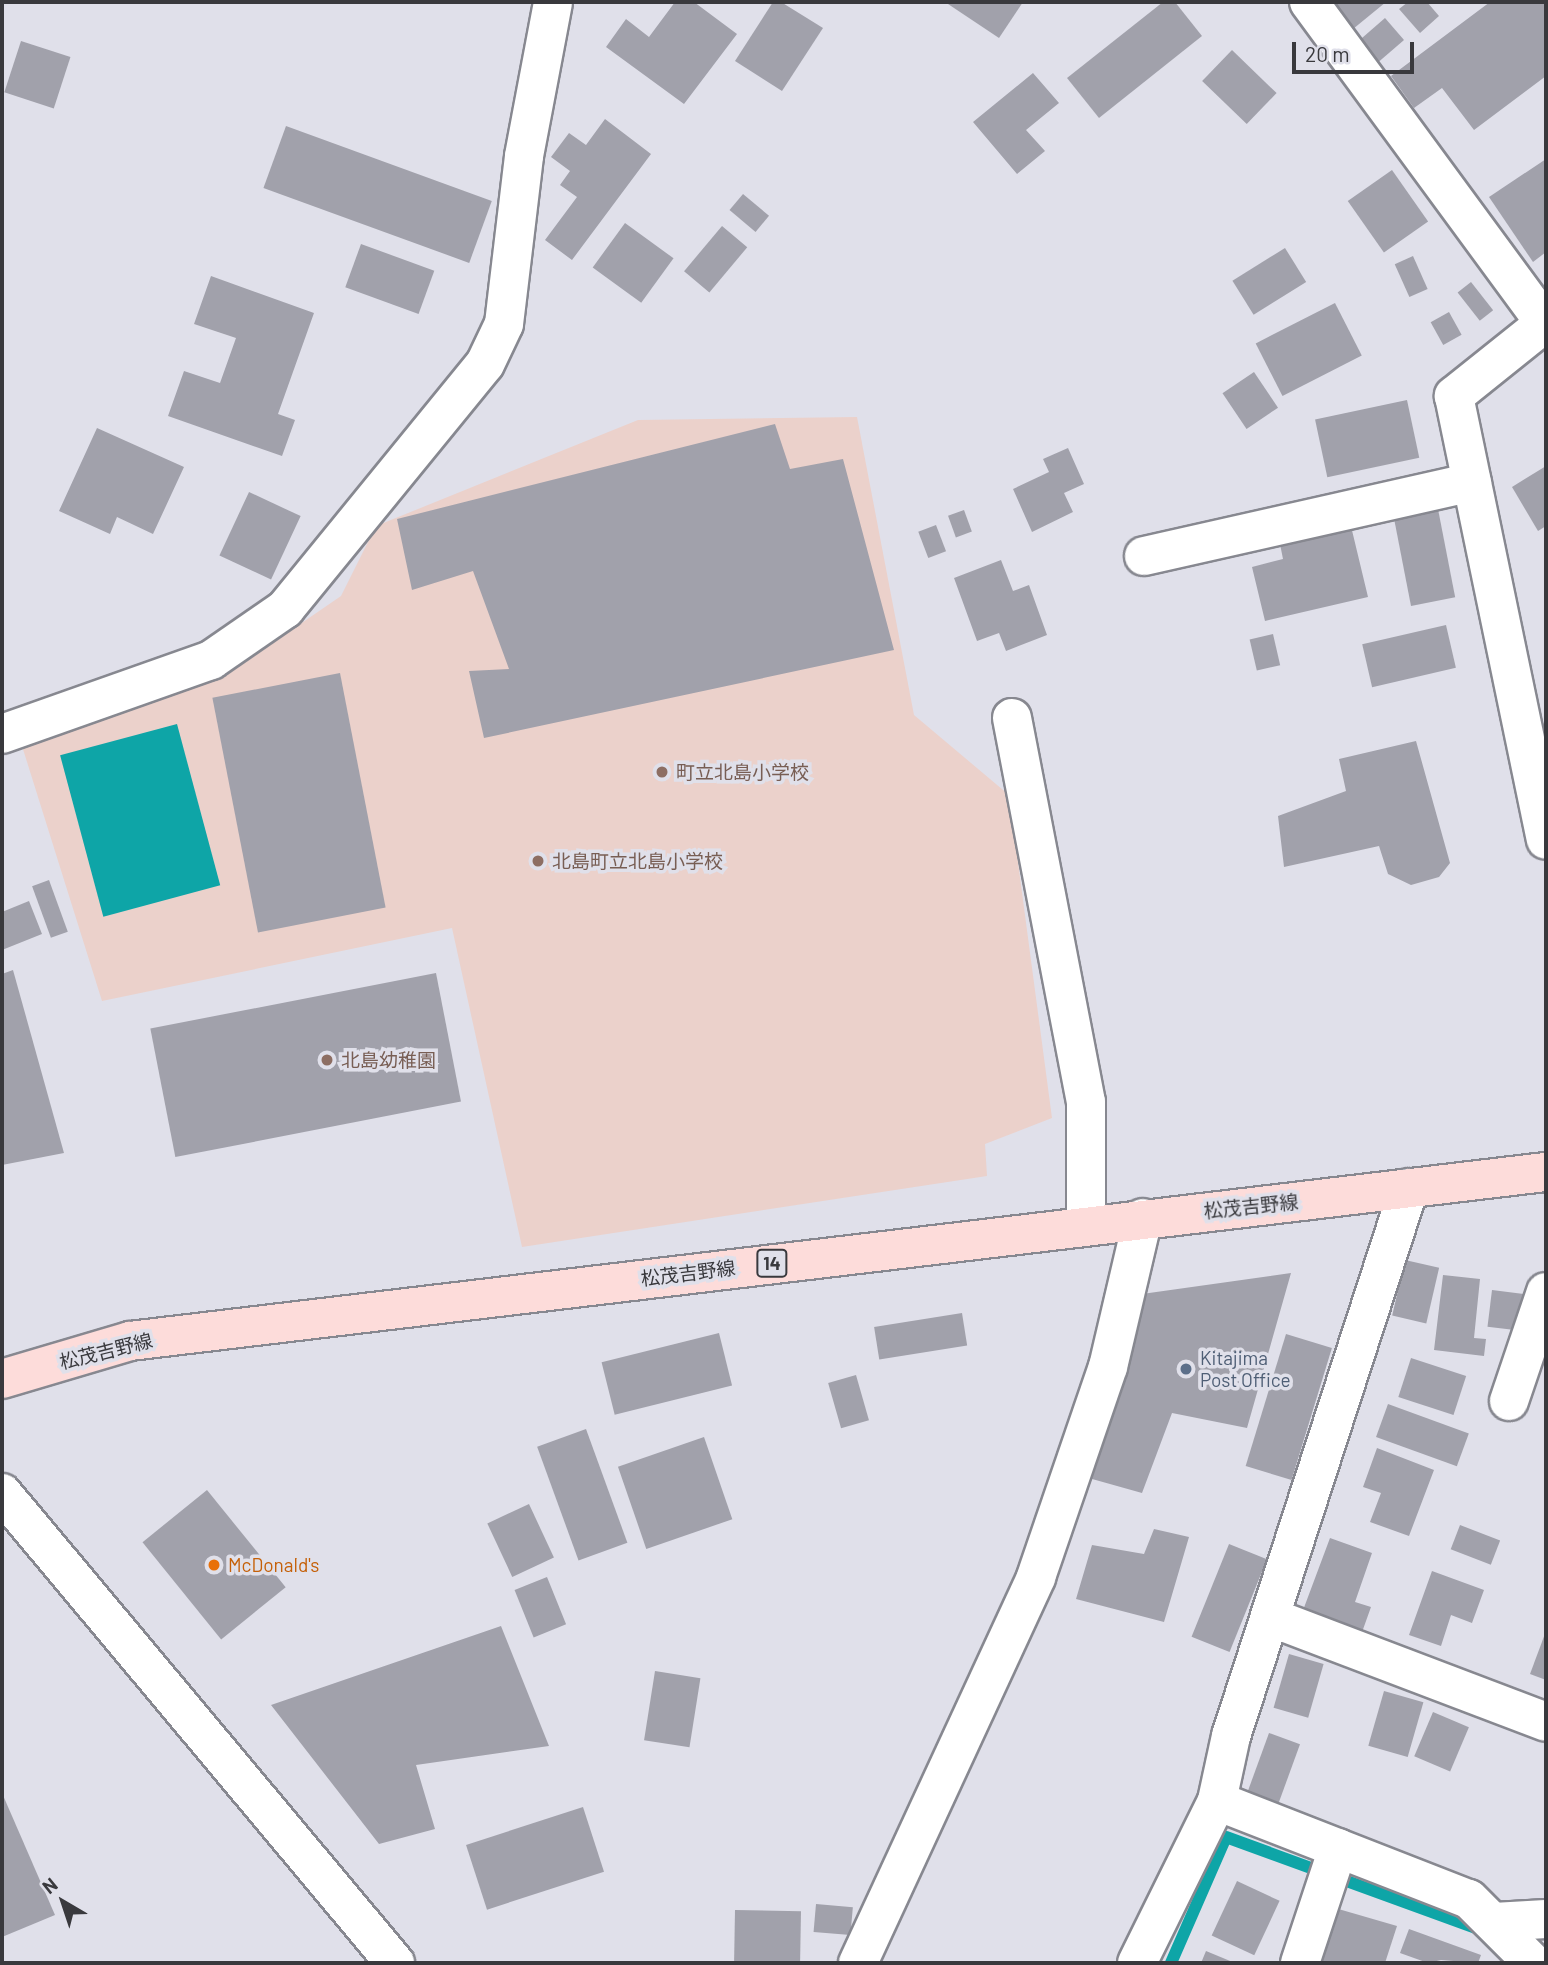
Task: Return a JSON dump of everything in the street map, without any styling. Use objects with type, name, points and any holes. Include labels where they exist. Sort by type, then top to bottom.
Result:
[{"type":"main road","name":"松茂吉野線","points":[[2,1379],[130,1341],[1086,1224],[1546,1172]]},
{"type":"street","points":[[2,734],[211,660],[285,609],[357,526],[485,364],[504,324],[524,156],[554,2],[545,2]]},
{"type":"street","points":[[1309,2],[1541,308],[1454,396],[1546,840]]},
{"type":"street","points":[[1144,556],[1472,482]]},
{"type":"street","points":[[1012,719],[1086,1102],[1086,1224]]},
{"type":"street","points":[[1137,1963],[1217,1801],[1231,1736],[1409,1188]]},
{"type":"street","points":[[858,1963],[1035,1577],[1108,1367],[1143,1218]]},
{"type":"street","points":[[1509,1401],[1546,1292]]},
{"type":"street","points":[[2,1493],[395,1963]]},
{"type":"street","points":[[1270,1617],[1546,1722]]},
{"type":"street","points":[[1217,1801],[1469,1899],[1533,1963]]},
{"type":"street","points":[[1300,1963],[1338,1848]]},
{"type":"street","points":[[1494,1922],[1546,1919]]},
{"type":"shaded area","name":"北島町立北島小学校","points":[[857,417],[914,715],[1009,795],[1052,1118],[985,1144],[987,1176],[522,1247],[452,928],[102,1001],[22,746],[220,679],[341,596],[376,526],[638,420]]},
{"type":"water","points":[[177,724],[220,885],[103,917],[60,755]]},
{"type":"building","points":[[675,2],[694,2],[737,34],[684,104],[606,47],[626,19],[649,37]]},
{"type":"building","points":[[773,2],[781,2],[823,28],[782,91],[735,61]]},
{"type":"building","points":[[945,2],[1023,2],[999,38]]},
{"type":"building","points":[[1163,2],[1175,2],[1202,36],[1099,118],[1067,78]]},
{"type":"building","points":[[1330,2],[1386,2],[1353,29]]},
{"type":"building","points":[[1408,2],[1427,2],[1439,16],[1420,33],[1399,9]]},
{"type":"building","points":[[1490,2],[1546,2],[1546,76],[1474,130],[1442,88],[1414,108],[1391,76]]},
{"type":"building","points":[[1385,18],[1404,40],[1378,63],[1359,41]]},
{"type":"building","points":[[21,41],[70,57],[54,108],[4,92]]},
{"type":"building","points":[[1232,50],[1277,93],[1247,124],[1202,81]]},
{"type":"building","points":[[1033,73],[1059,103],[1026,130],[1045,151],[1017,174],[973,122]]},
{"type":"building","points":[[605,119],[651,154],[572,260],[545,240],[577,197],[560,185],[570,171],[551,157],[569,133],[586,145]]},
{"type":"building","points":[[286,126],[492,201],[469,263],[263,188]]},
{"type":"building","points":[[1546,159],[1546,252],[1533,262],[1489,197]]},
{"type":"building","points":[[1392,170],[1428,222],[1384,253],[1348,201]]},
{"type":"building","points":[[743,194],[769,216],[756,232],[730,210]]},
{"type":"building","points":[[625,223],[674,258],[641,303],[593,267]]},
{"type":"building","points":[[722,226],[747,247],[709,292],[684,271]]},
{"type":"building","points":[[361,244],[434,271],[419,314],[345,287]]},
{"type":"building","points":[[1285,248],[1306,282],[1254,315],[1232,281]]},
{"type":"building","points":[[1413,256],[1428,289],[1409,297],[1395,264]]},
{"type":"building","points":[[211,276],[314,313],[278,414],[295,420],[282,456],[168,416],[184,371],[220,383],[236,338],[194,324]]},
{"type":"building","points":[[1471,282],[1493,310],[1480,321],[1458,292]]},
{"type":"building","points":[[1335,303],[1362,356],[1282,396],[1256,343]]},
{"type":"building","points":[[1449,312],[1462,335],[1443,345],[1431,322]]},
{"type":"building","points":[[1254,372],[1278,408],[1247,429],[1222,393]]},
{"type":"building","points":[[1407,400],[1419,458],[1327,477],[1315,420]]},
{"type":"building","points":[[775,424],[790,469],[843,459],[894,650],[484,738],[469,671],[509,669],[473,571],[412,590],[397,519]]},
{"type":"building","points":[[97,428],[184,467],[153,534],[117,517],[110,534],[59,511]]},
{"type":"building","points":[[1068,448],[1084,484],[1064,493],[1073,512],[1032,532],[1013,489],[1049,472],[1043,459]]},
{"type":"building","points":[[1546,466],[1546,526],[1538,531],[1512,487]]},
{"type":"building","points":[[249,492],[301,516],[271,580],[219,555]]},
{"type":"building","points":[[1438,509],[1455,597],[1411,606],[1394,518]]},
{"type":"building","points":[[964,510],[972,532],[956,537],[948,516]]},
{"type":"building","points":[[1350,522],[1368,597],[1265,621],[1252,567],[1283,559],[1279,539]]},
{"type":"building","points":[[936,525],[946,551],[928,558],[918,532]]},
{"type":"building","points":[[1001,560],[1013,591],[1029,585],[1047,635],[1006,651],[999,633],[977,641],[954,578]]},
{"type":"building","points":[[1446,625],[1456,668],[1372,687],[1362,644]]},
{"type":"building","points":[[1273,634],[1280,665],[1257,671],[1250,639]]},
{"type":"building","points":[[340,673],[386,908],[258,932],[212,698]]},
{"type":"building","points":[[1416,741],[1450,863],[1439,877],[1411,885],[1388,874],[1379,846],[1284,867],[1278,816],[1346,791],[1339,759]]},
{"type":"building","points":[[49,880],[68,932],[51,938],[32,886]]},
{"type":"building","points":[[29,901],[42,934],[2,950],[2,912]]},
{"type":"building","points":[[13,970],[64,1153],[2,1165],[2,974]]},
{"type":"building","points":[[436,973],[461,1102],[175,1157],[150,1029]]},
{"type":"building","points":[[1405,1260],[1439,1268],[1426,1323],[1392,1316]]},
{"type":"building","points":[[1291,1273],[1247,1428],[1172,1413],[1142,1493],[1085,1477],[1142,1294]]},
{"type":"building","points":[[1443,1275],[1480,1279],[1474,1338],[1486,1339],[1484,1356],[1434,1350]]},
{"type":"building","points":[[1492,1290],[1526,1294],[1521,1331],[1487,1327]]},
{"type":"building","points":[[962,1313],[967,1346],[879,1360],[874,1327]]},
{"type":"building","points":[[719,1333],[732,1385],[615,1415],[602,1362]]},
{"type":"building","points":[[1286,1334],[1332,1348],[1292,1480],[1246,1466]]},
{"type":"building","points":[[1411,1358],[1466,1376],[1453,1415],[1398,1397]]},
{"type":"building","points":[[856,1375],[869,1420],[841,1428],[828,1383]]},
{"type":"building","points":[[1388,1404],[1469,1433],[1457,1466],[1376,1437]]},
{"type":"building","points":[[586,1429],[627,1543],[579,1560],[537,1447]]},
{"type":"building","points":[[704,1437],[732,1519],[646,1549],[618,1467]]},
{"type":"building","points":[[1377,1448],[1434,1470],[1409,1536],[1370,1522],[1381,1493],[1363,1487]]},
{"type":"building","name":"McDonald's","points":[[207,1490],[286,1587],[221,1639],[142,1542]]},
{"type":"building","points":[[529,1504],[554,1557],[512,1577],[487,1523]]},
{"type":"building","points":[[1460,1525],[1500,1540],[1491,1565],[1451,1549]]},
{"type":"building","points":[[1154,1529],[1189,1537],[1164,1622],[1076,1599],[1092,1545],[1144,1554]]},
{"type":"building","points":[[1330,1538],[1372,1553],[1355,1602],[1371,1607],[1361,1635],[1302,1613]]},
{"type":"building","points":[[1229,1544],[1267,1559],[1230,1652],[1192,1637]]},
{"type":"building","points":[[1432,1571],[1484,1590],[1472,1623],[1451,1615],[1441,1646],[1409,1635]]},
{"type":"building","points":[[547,1577],[566,1624],[534,1637],[515,1590]]},
{"type":"building","points":[[501,1626],[549,1746],[416,1765],[435,1829],[379,1844],[271,1705]]},
{"type":"building","points":[[1546,1631],[1546,1680],[1530,1674]]},
{"type":"building","points":[[1289,1654],[1324,1664],[1308,1718],[1274,1708]]},
{"type":"building","points":[[655,1671],[700,1678],[689,1747],[644,1740]]},
{"type":"building","points":[[1384,1691],[1423,1702],[1408,1757],[1368,1746]]},
{"type":"building","points":[[1433,1712],[1469,1727],[1450,1771],[1414,1756]]},
{"type":"building","points":[[1269,1733],[1300,1744],[1279,1803],[1248,1791]]},
{"type":"building","points":[[2,1793],[55,1915],[2,1937]]},
{"type":"building","points":[[583,1807],[604,1872],[487,1910],[466,1845]]},
{"type":"building","points":[[1237,1881],[1280,1901],[1254,1955],[1212,1935]]},
{"type":"building","points":[[816,1904],[853,1907],[850,1935],[814,1932]]},
{"type":"building","points":[[1335,1908],[1397,1926],[1385,1963],[1319,1963]]},
{"type":"building","points":[[735,1910],[801,1911],[800,1963],[734,1963]]},
{"type":"building","points":[[1409,1929],[1481,1955],[1478,1963],[1441,1960],[1428,1963],[1400,1953]]},
{"type":"building","points":[[1206,1951],[1235,1963],[1201,1963]]},
{"type":"waterway","points":[[1171,1963],[1226,1837],[1482,1930]]},
{"type":"place","name":"町立北島小学校","points":[[662,772]]},
{"type":"place","name":"北島町立北島小学校","points":[[538,861]]},
{"type":"place","name":"北島幼稚園","points":[[327,1060]]},
{"type":"place","name":"Kitajima Post Office","points":[[1186,1369]]},
{"type":"place","name":"McDonald's","points":[[214,1565]]}]
